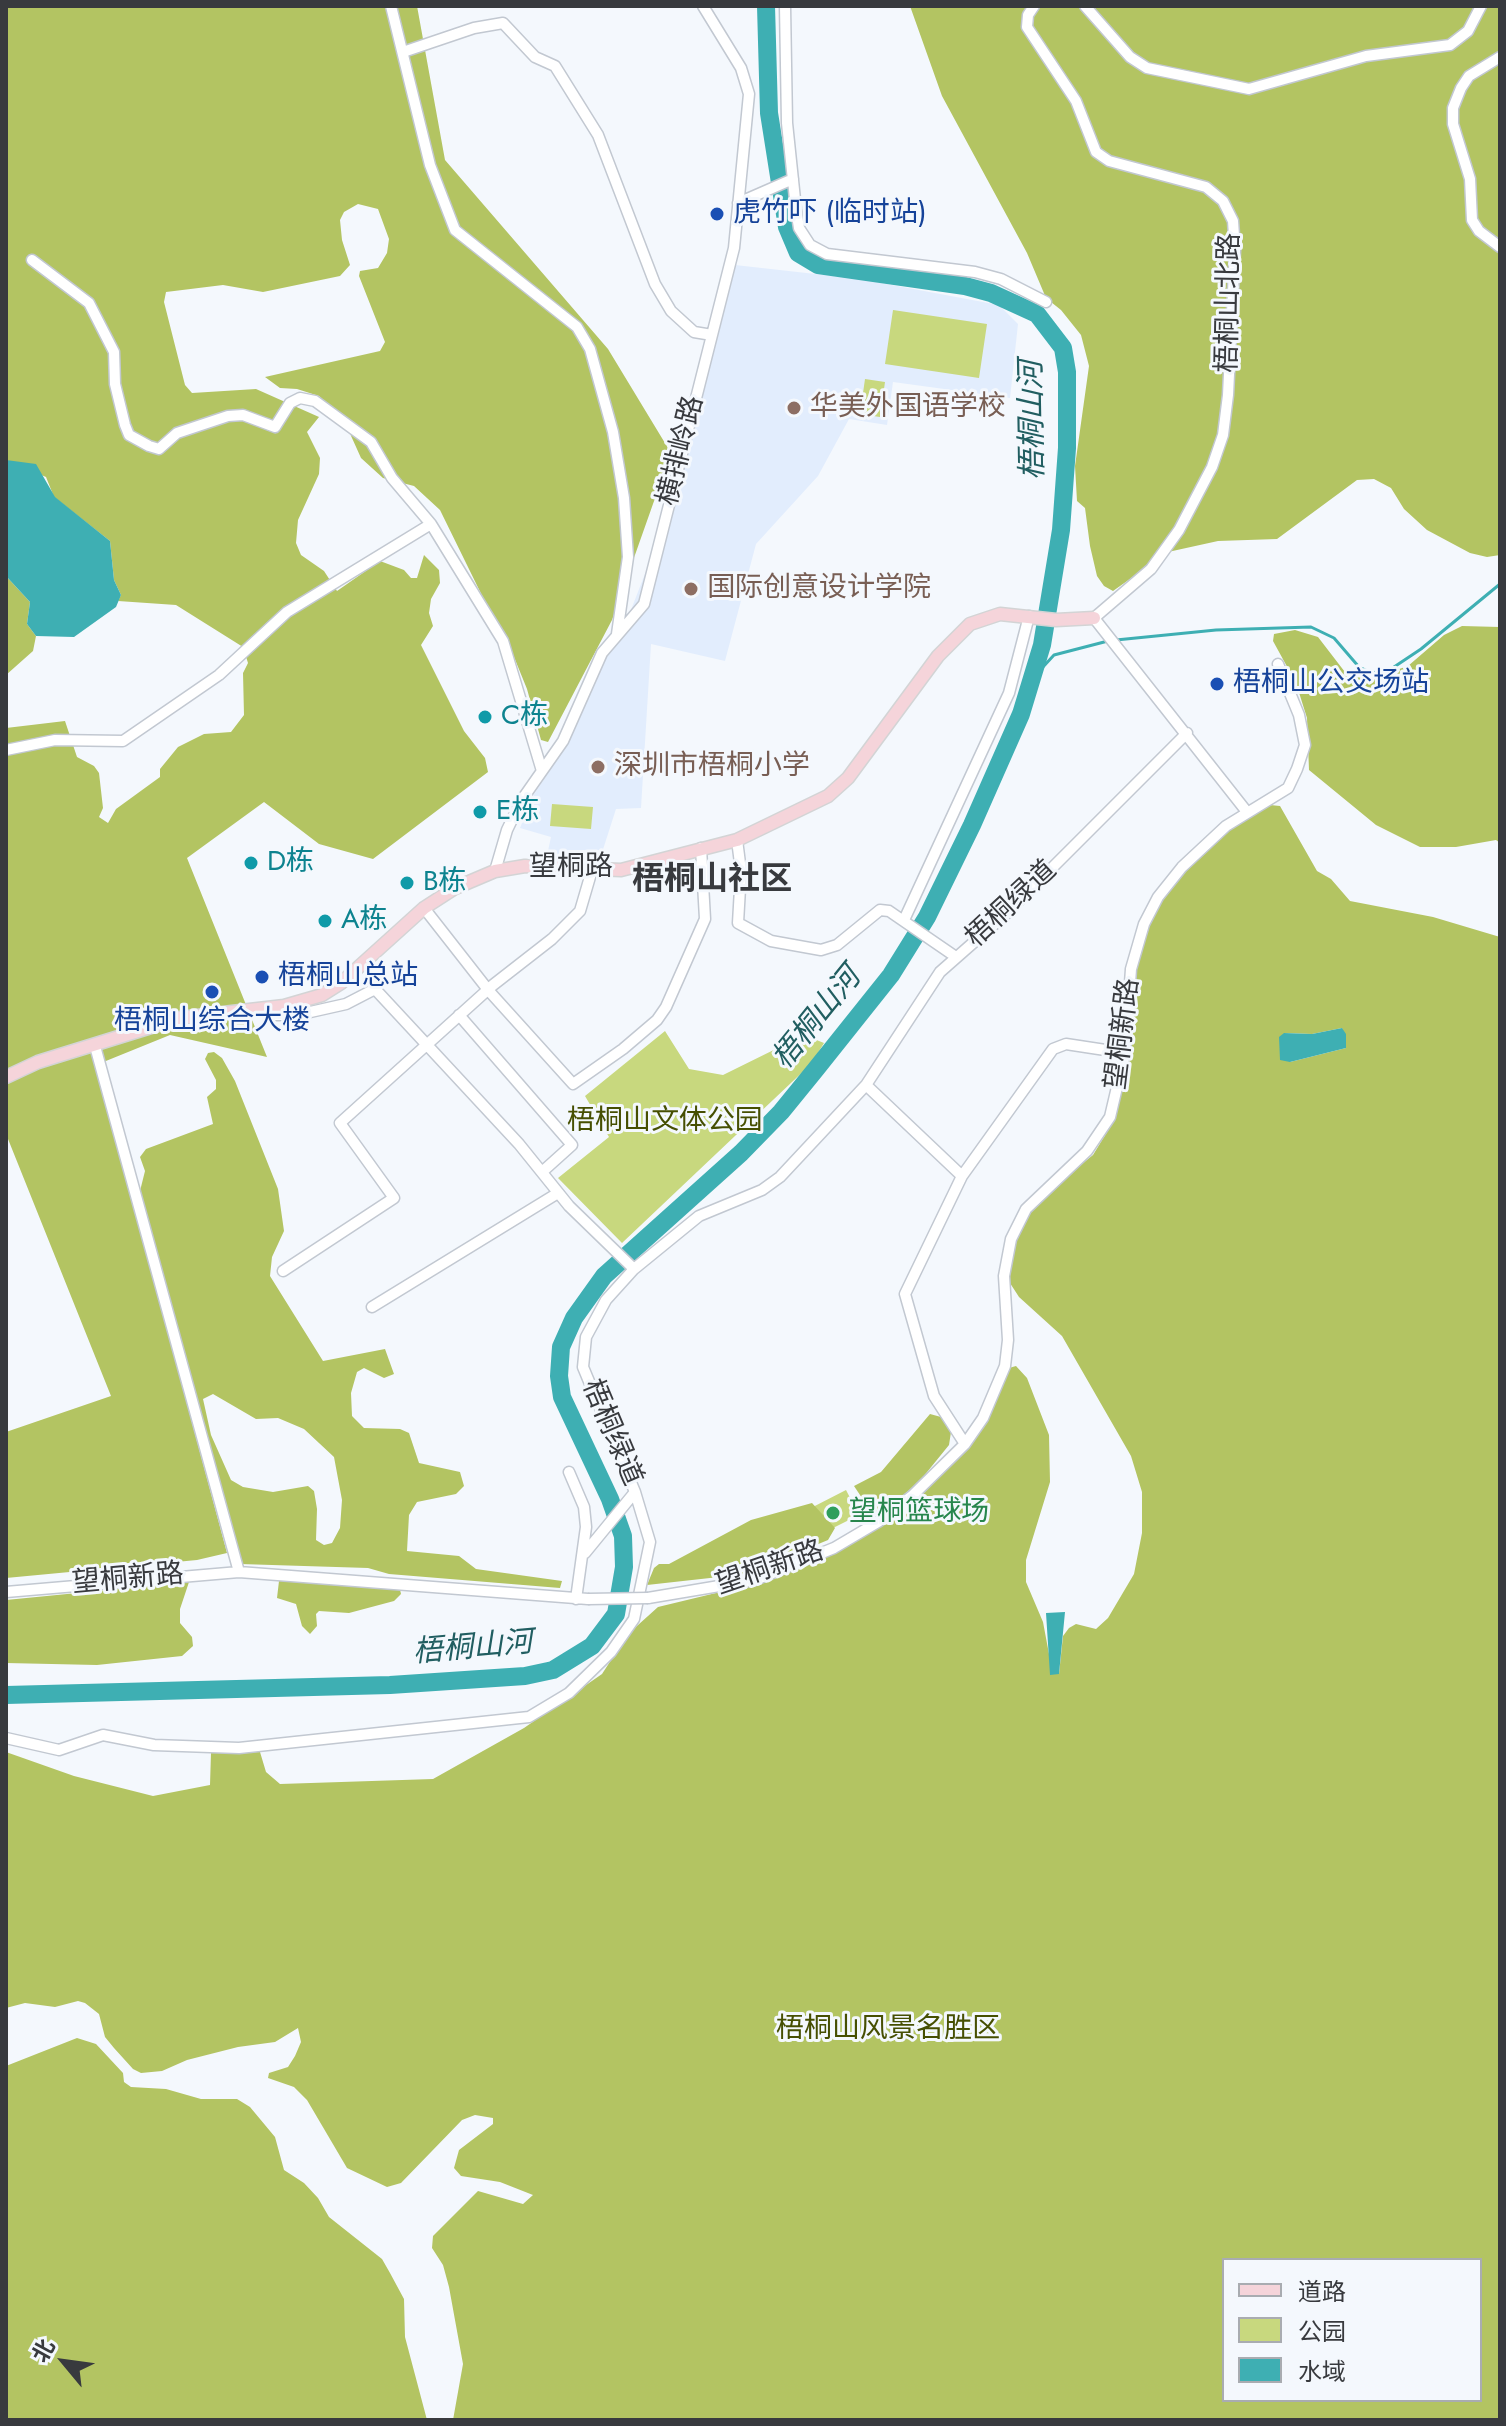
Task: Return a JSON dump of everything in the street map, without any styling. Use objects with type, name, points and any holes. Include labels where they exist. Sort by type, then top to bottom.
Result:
[{"type":"main road","name":"望桐路","points":[[6,1077],[38,1062],[180,1018],[303,1003],[331,989],[424,908],[455,888],[495,871],[525,866],[621,870],[737,840],[828,796],[848,778],[938,656],[970,624],[1000,614],[1097,623]]},
{"type":"street","points":[[391,6],[430,165],[455,230],[577,327],[590,349],[613,432],[624,498],[628,557],[617,634]]},
{"type":"street","name":"横排岭路","points":[[495,871],[507,830],[521,801],[574,720],[602,653],[617,634],[633,621],[644,604],[734,248],[749,94],[746,79],[701,6]]},
{"type":"street","points":[[785,6],[787,123],[799,228],[818,250],[975,272],[1001,279],[1046,302]]},
{"type":"street","name":"梧桐山北路","points":[[1034,6],[1028,15],[1027,27],[1071,93],[1096,152],[1109,161],[1206,187],[1229,211],[1235,234],[1228,395],[1223,435],[1212,467],[1185,520],[1151,569],[1097,623]]},
{"type":"street","points":[[1085,6],[1130,57],[1147,68],[1249,89],[1366,56],[1450,45],[1468,31],[1481,6]]},
{"type":"street","points":[[403,52],[474,28],[503,23],[535,57],[555,66],[598,135],[655,284],[671,311],[694,332],[712,335]]},
{"type":"street","points":[[1500,57],[1469,76],[1453,108],[1453,124],[1470,179],[1472,220],[1479,231],[1500,247]]},
{"type":"street","points":[[738,203],[793,179]]},
{"type":"street","points":[[32,260],[89,303],[108,334],[114,352],[115,384],[129,435],[159,449],[177,433],[228,416],[243,415],[275,427],[290,403],[300,398],[315,401],[371,442],[392,478],[431,524],[503,641],[542,771]]},
{"type":"street","points":[[6,750],[55,740],[123,741],[219,675],[287,612],[431,524]]},
{"type":"street","points":[[907,921],[1009,693],[1029,616]]},
{"type":"street","points":[[1097,623],[1247,812]]},
{"type":"street","name":"望桐新路","points":[[6,1592],[239,1572],[576,1599],[648,1598],[755,1580],[834,1548],[878,1522],[912,1496],[965,1444],[983,1418],[1005,1366],[1008,1340],[1004,1276],[1017,1222],[1099,1136],[1116,1101],[1125,1053],[1131,969],[1144,924],[1158,897],[1182,867],[1226,826],[1288,788],[1305,745],[1299,715],[1278,664]]},
{"type":"street","name":"梧桐绿道","points":[[6,1738],[59,1750],[103,1735],[154,1745],[239,1748],[529,1717],[548,1708],[588,1675],[611,1652],[634,1619],[650,1542],[582,1359],[586,1337],[606,1300],[632,1267],[699,1216],[762,1190],[780,1177],[866,1085],[940,972],[1007,913],[1187,733]]},
{"type":"street","points":[[737,840],[741,871],[738,923],[771,941],[821,950],[837,945],[880,910],[889,911],[907,921],[956,957]]},
{"type":"street","points":[[424,908],[488,989],[573,1084],[623,1049],[657,1020],[666,1007],[705,919],[701,848]]},
{"type":"street","points":[[283,1271],[394,1198],[340,1123],[488,989],[552,939],[580,911],[592,870]]},
{"type":"street","points":[[264,1009],[273,1015],[297,1015],[346,1004],[375,989],[558,1193],[632,1267]]},
{"type":"street","points":[[459,1015],[572,1145],[542,1172]]},
{"type":"street","points":[[965,1444],[934,1396],[905,1294],[962,1176],[1053,1049],[1066,1044],[1125,1053]]},
{"type":"street","points":[[95,1046],[239,1572]]},
{"type":"street","points":[[866,1085],[962,1176]]},
{"type":"street","points":[[372,1307],[558,1193]]},
{"type":"street","points":[[569,1472],[584,1507],[583,1554],[576,1599]]},
{"type":"street","points":[[583,1554],[632,1497]]},
{"type":"shaded area","name":"华美外国语学校","points":[[735,265],[860,279],[999,305],[1018,324],[1010,398],[893,382],[887,425],[849,419],[818,476],[756,544],[725,661],[651,644],[641,808],[616,809],[598,865],[545,865],[551,837],[520,828],[533,796],[571,737],[605,657],[622,633],[683,476]]},
{"type":"green space","points":[[6,6],[417,6],[445,160],[608,349],[671,453],[612,620],[548,742],[541,740],[527,689],[503,630],[492,616],[440,510],[414,486],[383,478],[361,458],[343,418],[319,396],[297,389],[280,388],[265,377],[380,351],[385,342],[359,276],[360,271],[378,268],[387,253],[389,239],[378,209],[358,204],[344,212],[340,220],[342,240],[350,265],[340,276],[263,292],[223,285],[166,292],[164,302],[185,385],[192,393],[256,389],[319,417],[307,432],[320,458],[319,474],[298,520],[296,543],[301,555],[324,571],[337,591],[380,561],[404,570],[411,578],[417,578],[424,555],[439,570],[440,583],[431,599],[429,613],[433,626],[421,645],[464,731],[485,758],[488,772],[373,859],[319,844],[264,802],[187,858],[267,1057],[170,1035],[96,1065],[227,1553],[197,1560],[6,1578],[6,1432],[111,1396],[6,1134],[6,728],[65,721],[77,757],[94,766],[99,773],[103,808],[99,817],[108,823],[116,809],[160,777],[160,769],[178,747],[204,734],[231,732],[244,715],[243,673],[248,663],[243,647],[176,605],[118,601],[121,595],[114,580],[110,541],[54,497],[46,477],[6,460]]},
{"type":"green space","points":[[910,6],[1500,6],[1500,555],[1487,557],[1470,553],[1427,530],[1404,509],[1391,488],[1374,479],[1357,480],[1277,539],[1218,541],[1168,552],[1113,591],[1104,586],[1097,576],[1085,508],[1077,501],[1075,466],[1089,366],[1081,335],[1061,310],[1046,298],[1027,253],[942,96]]},
{"type":"green space","points":[[893,310],[987,324],[979,378],[885,364]]},
{"type":"green space","points":[[865,379],[885,382],[880,417],[860,414]]},
{"type":"green space","points":[[6,576],[30,602],[27,624],[36,636],[33,651],[6,675]]},
{"type":"green space","points":[[1462,626],[1500,627],[1500,843],[1496,840],[1456,847],[1420,847],[1376,825],[1309,770],[1307,718],[1296,683],[1273,641],[1274,634],[1295,630],[1318,637],[1348,676],[1370,679],[1408,666],[1444,635]]},
{"type":"green space","points":[[552,804],[593,807],[591,829],[550,826]]},
{"type":"green space","name":"梧桐山风景名胜区","points":[[1270,805],[1280,806],[1317,871],[1331,879],[1350,901],[1433,917],[1500,937],[1500,2420],[453,2420],[463,2364],[449,2287],[443,2265],[432,2248],[433,2236],[478,2191],[523,2204],[533,2195],[500,2182],[461,2176],[454,2168],[459,2150],[493,2124],[493,2118],[475,2115],[462,2120],[401,2183],[387,2187],[347,2168],[307,2100],[294,2087],[268,2078],[269,2073],[288,2067],[295,2056],[301,2042],[298,2028],[275,2042],[238,2047],[187,2060],[162,2071],[141,2073],[133,2069],[105,2037],[99,2014],[85,2003],[78,2001],[55,2007],[25,2003],[6,2008],[6,1752],[74,1776],[153,1796],[210,1785],[211,1753],[260,1752],[266,1772],[280,1784],[433,1779],[524,1728],[602,1674],[628,1634],[658,1607],[778,1578],[899,1514],[971,1441],[1009,1368],[1016,1366],[1027,1378],[1049,1435],[1050,1482],[1026,1560],[1026,1582],[1043,1622],[1049,1654],[1059,1674],[1063,1636],[1069,1628],[1076,1624],[1096,1629],[1108,1618],[1134,1574],[1142,1533],[1142,1492],[1131,1456],[1062,1336],[1019,1297],[1008,1280],[1008,1253],[1026,1209],[1093,1155],[1107,1132],[1124,1080],[1134,969],[1147,923],[1173,883],[1225,832]],"holes":[[[1342,1028],[1346,1048],[1290,1062],[1284,1033],[1312,1034]]]},
{"type":"green space","name":"梧桐山文体公园","points":[[665,1031],[689,1069],[723,1075],[804,1035],[824,1043],[811,1064],[622,1243],[558,1178],[609,1137],[585,1096]]},
{"type":"green space","points":[[214,1052],[222,1058],[235,1081],[278,1189],[284,1231],[272,1257],[270,1276],[323,1361],[385,1349],[394,1374],[384,1378],[364,1368],[357,1372],[351,1393],[352,1416],[364,1428],[400,1429],[409,1433],[419,1463],[460,1472],[464,1486],[456,1494],[417,1502],[409,1515],[407,1551],[459,1556],[476,1569],[562,1581],[560,1588],[389,1574],[368,1568],[240,1564],[138,1199],[145,1171],[140,1157],[146,1149],[213,1124],[207,1097],[216,1089],[216,1080],[205,1059],[208,1053]],"holes":[[[213,1394],[256,1419],[278,1418],[304,1429],[334,1457],[342,1500],[340,1528],[332,1543],[324,1545],[316,1540],[317,1509],[314,1491],[308,1486],[273,1492],[243,1487],[231,1480],[211,1435],[203,1399]]]},
{"type":"green space","points":[[930,1414],[941,1417],[951,1432],[949,1445],[919,1482],[889,1507],[878,1513],[870,1510],[854,1486],[881,1472]]},
{"type":"green space","name":"望桐篮球场","points":[[846,1490],[859,1515],[819,1535],[807,1510]]},
{"type":"green space","points":[[812,1503],[835,1528],[828,1540],[746,1574],[647,1585],[659,1564],[669,1564],[751,1520]]},
{"type":"green space","points":[[279,1581],[399,1585],[401,1594],[394,1601],[349,1613],[319,1611],[316,1614],[317,1626],[310,1634],[302,1626],[296,1604],[277,1598]]},
{"type":"green space","points":[[189,1582],[180,1609],[180,1623],[192,1637],[193,1646],[182,1656],[97,1665],[6,1663],[6,1600]]},
{"type":"green space","points":[[77,2038],[96,2044],[123,2073],[124,2082],[131,2087],[166,2089],[201,2099],[237,2099],[250,2107],[275,2137],[284,2170],[304,2183],[329,2217],[382,2259],[390,2273],[404,2299],[405,2337],[427,2420],[6,2420],[6,2066]]},
{"type":"water","points":[[6,460],[36,464],[55,497],[110,541],[114,580],[121,595],[116,607],[74,637],[36,636],[27,624],[30,602],[6,576]]},
{"type":"water","points":[[1342,1028],[1346,1034],[1346,1048],[1290,1062],[1280,1060],[1279,1037],[1284,1033],[1312,1034]]},
{"type":"water","points":[[1065,1612],[1059,1674],[1050,1675],[1046,1613]]},
{"type":"waterway","name":"梧桐山河","points":[[6,1695],[390,1685],[525,1676],[553,1670],[592,1646],[616,1614],[624,1567],[623,1536],[610,1499],[562,1397],[559,1376],[561,1347],[574,1318],[604,1276],[741,1153],[781,1112],[816,1069],[891,975],[927,917],[972,825],[1021,714],[1042,645],[1061,530],[1067,448],[1067,372],[1063,348],[1037,314],[991,293],[965,286],[818,265],[798,253],[787,227],[769,113],[766,6]]},
{"type":"waterway","points":[[1116,640],[1216,630],[1311,627],[1334,638],[1359,667],[1372,673],[1391,669],[1421,649],[1500,584]]},
{"type":"waterway","points":[[1031,680],[1054,655],[1108,641]]},
{"type":"place","name":"虎竹吓 (临时站)","points":[[717,214]]},
{"type":"place","name":"华美外国语学校","points":[[794,408]]},
{"type":"place","name":"国际创意设计学院","points":[[691,589]]},
{"type":"place","name":"梧桐山公交场站","points":[[1217,684]]},
{"type":"place","name":"C栋","points":[[485,717]]},
{"type":"place","name":"深圳市梧桐小学","points":[[598,767]]},
{"type":"place","name":"E栋","points":[[480,812]]},
{"type":"place","name":"D栋","points":[[251,863]]},
{"type":"place","name":"B栋","points":[[407,883]]},
{"type":"place","name":"A栋","points":[[325,921]]},
{"type":"place","name":"梧桐山总站","points":[[262,977]]},
{"type":"place","name":"梧桐山综合大楼","points":[[212,992]]},
{"type":"place","name":"望桐篮球场","points":[[833,1513]]},
{"type":"district","name":"梧桐山社区","points":[[712,881]]}]
